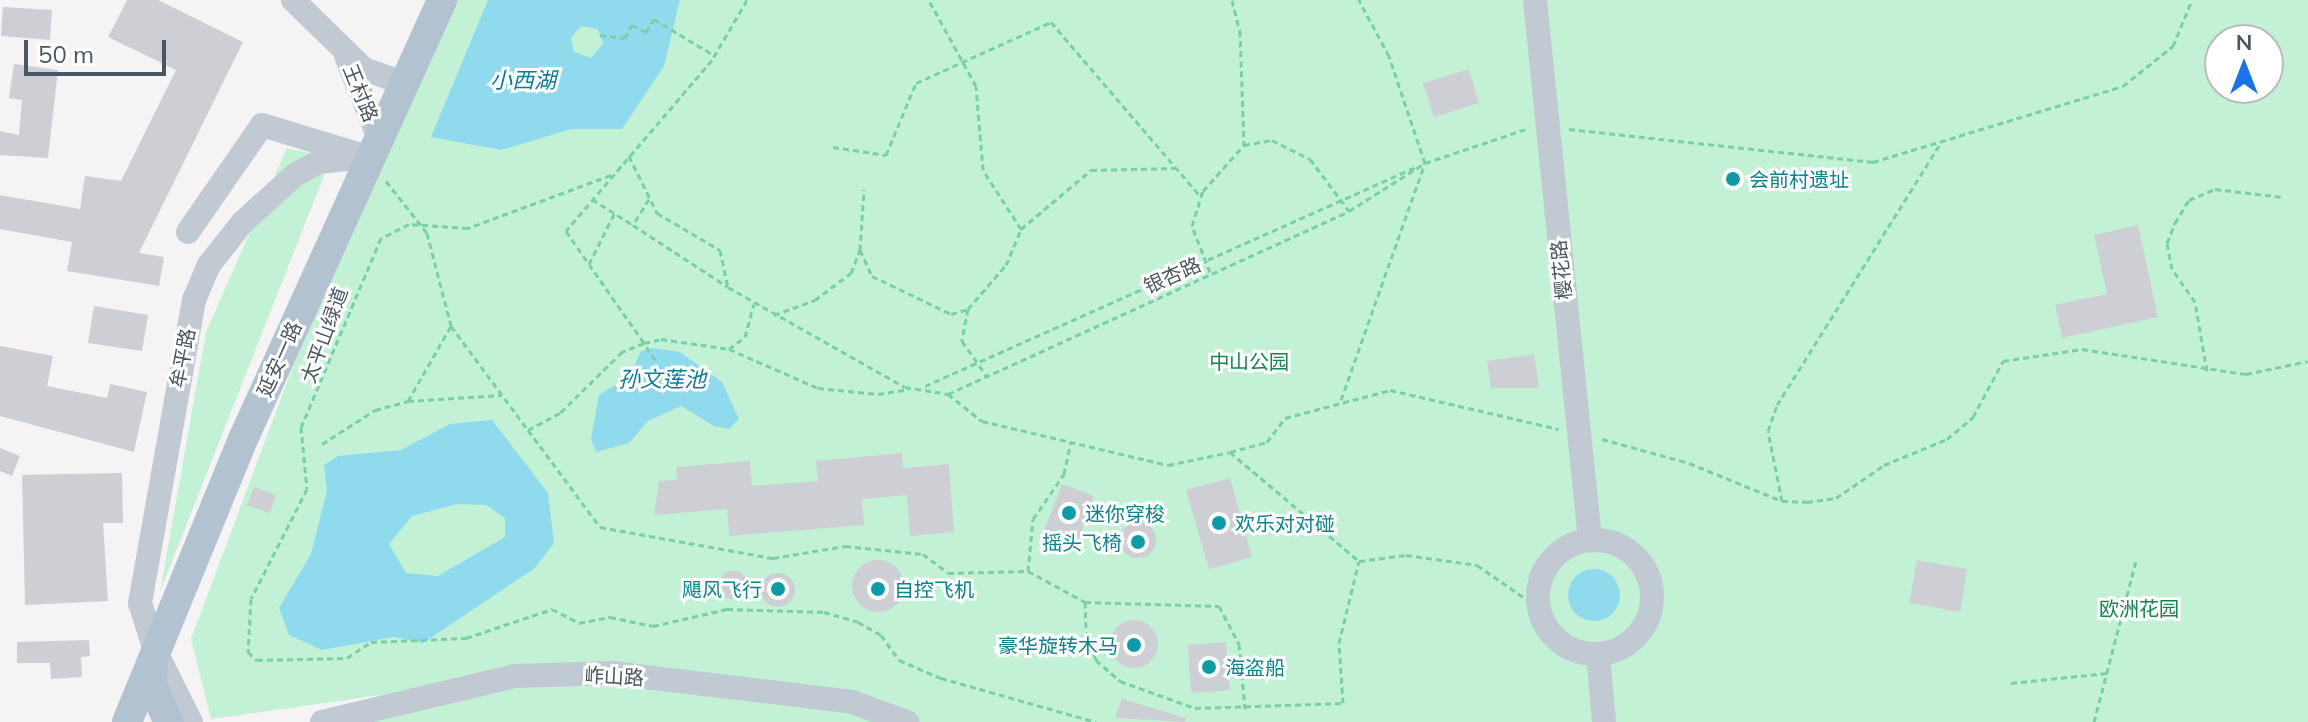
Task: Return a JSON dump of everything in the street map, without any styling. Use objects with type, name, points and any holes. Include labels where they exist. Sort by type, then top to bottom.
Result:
[{"type":"main road","name":"延安一路","points":[[127,722],[155,650],[373,146],[442,0]]},
{"type":"main road","points":[[155,650],[152,686],[169,722]]},
{"type":"street","name":"王村路","points":[[293,0],[343,50],[374,75],[403,83]]},
{"type":"street","name":"樱花路","points":[[1535,0],[1545,126],[1590,540]]},
{"type":"street","name":"王村路","points":[[343,50],[373,146]]},
{"type":"street","points":[[188,232],[262,125],[373,146]]},
{"type":"street","name":"牟平路","points":[[191,722],[155,650],[140,603],[194,300],[209,265],[242,223],[295,175],[318,162],[373,146]]},
{"type":"street","points":[[1590,540],[1625,549],[1643,568],[1652,593],[1650,611],[1631,641],[1598,654],[1561,643],[1539,608],[1543,572],[1554,556],[1590,540]]},
{"type":"street","points":[[1598,654],[1604,722]]},
{"type":"street","name":"岞山路","points":[[322,722],[515,676],[613,673],[852,702],[907,722]]},
{"type":"path","points":[[655,360],[566,231],[715,56],[747,0]]},
{"type":"path","points":[[929,0],[958,60],[976,86],[983,170],[1021,229]]},
{"type":"path","points":[[1232,0],[1240,31],[1244,145]]},
{"type":"path","points":[[1340,402],[1425,163],[1389,56],[1359,0]]},
{"type":"path","name":"银杏路","points":[[925,386],[1342,195],[1480,140],[1545,126],[1873,162],[2123,86],[2173,46],[2192,0]]},
{"type":"path","points":[[600,35],[625,38],[632,25],[646,32],[654,19],[715,56]]},
{"type":"path","points":[[833,147],[886,155],[916,83],[958,60],[1051,22],[1201,197]]},
{"type":"path","points":[[1210,273],[1192,226],[1201,197],[1244,145],[1272,140],[1310,159],[1342,195],[1349,211]]},
{"type":"path","points":[[1782,501],[1768,431],[1777,405],[1942,141]]},
{"type":"path","points":[[373,146],[422,227],[451,326],[600,527],[773,558],[845,546],[923,554],[948,573],[1028,571],[1085,602],[1219,606],[1239,644],[1245,709]]},
{"type":"path","points":[[629,156],[657,213],[720,250],[728,287]]},
{"type":"path","name":"银杏路","points":[[948,394],[1349,211],[1425,163]]},
{"type":"path","points":[[986,375],[962,341],[968,309],[1006,265],[1021,229],[1091,170],[1175,168]]},
{"type":"path","points":[[422,227],[468,228],[614,173]]},
{"type":"path","points":[[774,315],[815,300],[851,273],[860,250],[864,189]]},
{"type":"path","points":[[2207,371],[2195,302],[2172,269],[2167,243],[2175,223],[2189,200],[2215,189],[2284,197]]},
{"type":"path","points":[[592,199],[754,304],[905,387],[925,386],[948,394],[982,421],[1168,465],[1267,442],[1285,418],[1390,390],[1579,433],[1689,463],[1782,501],[1836,498],[1884,465],[1947,439],[1973,417],[2003,361],[2082,349],[2207,371],[2246,374],[2308,361]]},
{"type":"path","points":[[633,225],[649,199]]},
{"type":"path","points":[[589,265],[614,214]]},
{"type":"path","name":"太平山绿道","points":[[422,227],[408,225],[381,238],[301,427],[307,489],[251,599],[248,652],[257,660],[347,658],[371,642],[466,638],[552,609],[579,623],[610,617],[653,626],[727,609],[824,612],[858,622],[881,635],[899,660],[941,678],[1096,722]]},
{"type":"path","points":[[860,250],[872,276],[951,314],[968,309]]},
{"type":"path","points":[[729,349],[745,337],[754,304]]},
{"type":"path","points":[[408,401],[451,326]]},
{"type":"path","points":[[528,430],[560,413],[622,352],[661,339],[729,349],[818,388],[878,394],[925,386]]},
{"type":"path","points":[[322,444],[375,410],[408,401],[502,395]]},
{"type":"path","points":[[1028,571],[1033,519],[1064,474],[1071,442]]},
{"type":"path","points":[[1230,452],[1359,561],[1406,555],[1477,565],[1539,608]]},
{"type":"path","points":[[1085,602],[1086,636],[1096,660],[1120,681],[1195,708],[1245,709],[1343,703],[1339,643],[1359,561]]},
{"type":"path","points":[[2094,722],[2136,561]]},
{"type":"path","points":[[2011,683],[2107,673]]},
{"type":"green space","name":"中山公园","points":[[430,0],[2308,0],[2308,722],[907,722],[852,702],[515,676],[211,719],[191,639]]},
{"type":"green space","points":[[287,148],[331,158],[160,592],[206,332]]},
{"type":"green space","points":[[621,681],[850,711],[882,722],[356,722],[518,684]]},
{"type":"water","name":"小西湖","points":[[488,0],[680,0],[664,66],[622,129],[571,129],[501,150],[431,137]],"holes":[[[581,26],[597,29],[603,44],[591,58],[574,52],[571,38]]]},
{"type":"water","name":"孙文莲池","points":[[653,348],[680,352],[722,382],[739,419],[729,429],[714,426],[681,406],[648,421],[629,443],[596,452],[591,439],[599,395],[630,376],[641,351]]},
{"type":"water","points":[[492,420],[548,493],[554,543],[535,568],[423,643],[394,637],[322,650],[289,635],[279,608],[311,554],[327,491],[324,465],[338,456],[401,450],[450,424]],"holes":[[[457,504],[486,505],[505,518],[505,537],[438,576],[406,573],[389,544],[412,516]]]},
{"type":"water","points":[[1594,569],[1612,577],[1620,595],[1612,613],[1594,621],[1576,613],[1568,595],[1576,577]]},
{"type":"building","points":[[127,0],[158,0],[243,42],[139,253],[164,257],[159,286],[67,271],[72,242],[0,229],[0,195],[80,209],[85,176],[121,181],[176,70],[108,37]]},
{"type":"building","points":[[3,7],[52,10],[50,40],[1,36]]},
{"type":"building","points":[[14,64],[58,70],[48,158],[0,155],[0,131],[19,135],[22,100],[9,98]]},
{"type":"building","points":[[1469,69],[1479,103],[1434,117],[1423,83]]},
{"type":"building","points":[[2138,225],[2158,317],[2062,338],[2055,305],[2107,294],[2094,235]]},
{"type":"building","points":[[94,306],[148,315],[142,351],[88,343]]},
{"type":"building","points":[[0,346],[53,356],[47,386],[107,398],[110,384],[147,392],[134,452],[0,416]]},
{"type":"building","points":[[1534,354],[1539,388],[1491,388],[1487,361]]},
{"type":"building","points":[[0,448],[20,456],[12,476],[0,471]]},
{"type":"building","points":[[902,453],[903,468],[949,464],[954,532],[910,536],[907,495],[862,499],[864,525],[729,536],[727,509],[654,515],[659,481],[677,480],[676,467],[750,461],[752,486],[818,481],[816,461]]},
{"type":"building","points":[[122,473],[123,523],[103,523],[108,601],[25,605],[22,475]]},
{"type":"building","name":"欢乐对对碰","points":[[1230,478],[1252,557],[1209,569],[1186,490]]},
{"type":"building","name":"迷你穿梭","points":[[1062,484],[1094,496],[1077,543],[1044,531]]},
{"type":"building","points":[[254,487],[276,495],[270,513],[247,505]]},
{"type":"building","name":"摇头飞椅","points":[[1138,522],[1151,527],[1156,540],[1151,553],[1138,558],[1125,553],[1120,540],[1125,527]]},
{"type":"building","name":"自控飞机","points":[[878,560],[896,568],[904,586],[896,604],[878,612],[860,604],[852,586],[860,568]]},
{"type":"building","points":[[1917,560],[1967,569],[1960,612],[1909,603]]},
{"type":"building","points":[[733,571],[743,575],[747,585],[743,595],[733,599],[723,595],[719,585],[723,575]]},
{"type":"building","name":"飓风飞行","points":[[778,573],[790,578],[795,590],[790,602],[778,607],[766,602],[761,590],[766,578]]},
{"type":"building","name":"豪华旋转木马","points":[[1134,620],[1151,627],[1158,644],[1151,661],[1134,668],[1117,661],[1110,644],[1117,627]]},
{"type":"building","points":[[89,640],[90,656],[81,657],[82,677],[51,679],[50,663],[17,663],[17,642]]},
{"type":"building","name":"海盗船","points":[[1226,642],[1230,690],[1191,693],[1188,645]]},
{"type":"building","points":[[1122,699],[1186,718],[1185,722],[1115,718]]},
{"type":"place","name":"会前村遗址","points":[[1733,179]]},
{"type":"place","name":"迷你穿梭","points":[[1069,513]]},
{"type":"place","name":"欢乐对对碰","points":[[1219,523]]},
{"type":"place","name":"摇头飞椅","points":[[1138,542]]},
{"type":"place","name":"飓风飞行","points":[[778,589]]},
{"type":"place","name":"自控飞机","points":[[878,589]]},
{"type":"place","name":"豪华旋转木马","points":[[1134,645]]},
{"type":"place","name":"海盗船","points":[[1209,667]]},
{"type":"park label","name":"欧洲花园","points":[[2139,608]]}]
